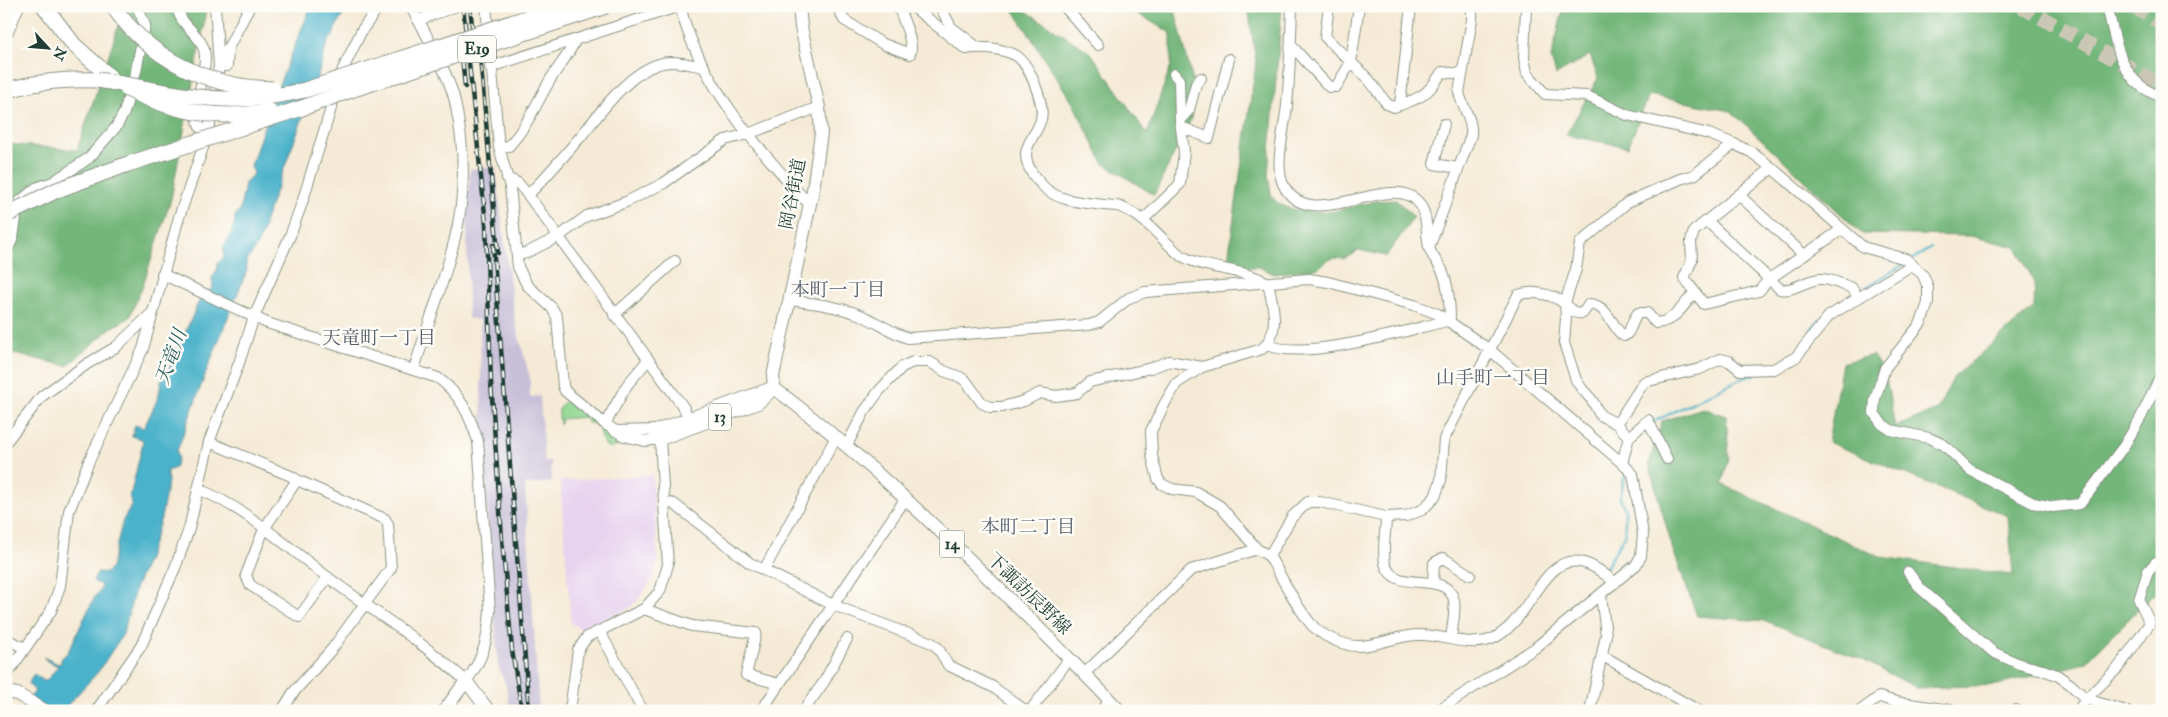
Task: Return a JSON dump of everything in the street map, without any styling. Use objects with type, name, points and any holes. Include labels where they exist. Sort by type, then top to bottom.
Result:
[{"type":"highway","points":[[6,30],[16,6]]},
{"type":"highway","points":[[44,6],[74,46],[103,78],[165,106],[226,115],[266,112],[347,84]]},
{"type":"highway","points":[[113,6],[126,24],[155,50],[187,70],[223,83],[240,87],[276,89],[347,84]]},
{"type":"highway","name":"E19","points":[[347,84],[563,6]]},
{"type":"highway","name":"E19","points":[[347,84],[606,6]]},
{"type":"highway","points":[[9,90],[54,80],[103,78]]},
{"type":"highway","points":[[6,215],[56,190],[86,178],[302,108],[347,84]]},
{"type":"main road","name":"岡谷街道","points":[[774,388],[773,376],[817,166],[821,132],[819,107],[801,27],[799,6]]},
{"type":"main road","name":"13","points":[[659,434],[688,418],[774,388]]},
{"type":"main road","name":"13","points":[[659,434],[758,403],[774,388]]},
{"type":"main road","name":"下諏訪辰野線","points":[[774,388],[847,445],[906,498],[1070,658],[1120,711]]},
{"type":"main road","points":[[444,711],[466,681],[489,711]]},
{"type":"main road","points":[[9,692],[46,711]]},
{"type":"street","points":[[6,253],[12,238],[18,203],[36,188],[52,182],[89,158],[108,138],[124,113],[136,71],[145,25],[137,6]]},
{"type":"street","points":[[177,6],[177,12],[199,38],[204,47],[205,60],[200,86],[198,122],[201,128],[208,130]]},
{"type":"street","points":[[6,676],[51,610],[60,586],[69,511],[89,461],[143,349],[162,274],[208,130],[219,66],[215,6]]},
{"type":"street","points":[[219,66],[227,66],[228,48],[250,6]]},
{"type":"street","points":[[96,711],[141,646],[186,537],[209,442],[239,363],[250,315],[290,236],[344,69],[362,30],[379,6]]},
{"type":"street","points":[[410,6],[419,20],[455,101],[463,163],[460,210],[455,241],[414,369]]},
{"type":"street","points":[[490,67],[680,6],[691,42],[704,67],[748,134],[809,204]]},
{"type":"street","points":[[837,6],[844,20],[883,44],[910,54],[912,50],[898,6]]},
{"type":"street","points":[[912,6],[966,49],[977,47],[1016,56],[1024,64],[1041,99],[1042,119],[1027,146],[1026,156],[1030,170],[1041,185],[1054,194],[1074,201],[1122,207],[1143,220],[1181,256],[1223,269],[1253,274],[1268,283],[1274,312],[1273,335],[1262,349],[1202,367],[1177,383],[1151,430],[1152,456],[1158,479],[1162,484],[1172,489],[1196,492],[1214,501],[1258,549],[1269,556],[1312,625],[1341,643],[1357,646],[1376,644],[1402,635],[1422,635],[1477,642],[1492,639],[1508,630],[1553,570],[1566,563],[1589,564],[1601,570],[1615,583]]},
{"type":"street","points":[[940,6],[951,27],[977,47]]},
{"type":"street","points":[[1064,6],[1098,45]]},
{"type":"street","points":[[1292,6],[1287,106],[1280,166],[1281,179],[1285,188],[1298,200],[1314,206],[1392,193],[1408,195],[1416,200],[1422,209],[1429,248],[1445,281],[1450,307],[1449,322]]},
{"type":"street","points":[[1329,6],[1325,38],[1369,80],[1387,104],[1400,105],[1426,94],[1431,90],[1442,72],[1462,74]]},
{"type":"street","points":[[1291,45],[1329,87],[1336,87],[1351,62],[1359,6]]},
{"type":"street","points":[[1400,105],[1411,6]]},
{"type":"street","points":[[1429,248],[1471,135],[1472,126],[1461,102],[1459,92],[1472,20],[1472,6]]},
{"type":"street","points":[[1526,6],[1524,58],[1527,73],[1545,94],[1587,96],[1627,115],[1708,134],[1751,152],[1862,247],[1906,259],[1923,275],[1928,287],[1927,310],[1921,323],[1885,368],[1875,399],[1874,412],[1882,424],[1891,430],[1929,438],[1944,444],[1970,470],[2033,503],[2054,507],[2080,504],[2124,446],[2142,417],[2162,372]]},
{"type":"street","points":[[2108,6],[2119,49],[2127,70],[2140,86],[2162,98]]},
{"type":"street","points":[[419,20],[454,7]]},
{"type":"street","points":[[485,7],[499,147],[510,187],[518,267],[528,285],[552,308],[557,317],[565,391],[619,434],[659,434],[668,565],[660,590],[644,609],[587,637],[578,650],[570,711]]},
{"type":"street","points":[[499,147],[509,146],[524,129],[550,79],[567,56],[575,41]]},
{"type":"street","points":[[1180,124],[1209,138],[1230,59]]},
{"type":"street","points":[[528,194],[551,172],[614,95],[646,70],[660,63],[704,67]]},
{"type":"street","points":[[1143,220],[1180,184],[1184,152],[1180,124],[1179,80],[1174,74]]},
{"type":"street","points":[[1180,124],[1189,110],[1196,84],[1201,78]]},
{"type":"street","points":[[517,255],[526,253],[558,237],[587,216],[626,202],[664,183],[725,140],[748,134],[819,107]]},
{"type":"street","points":[[1444,124],[1434,164],[1458,168]]},
{"type":"street","points":[[1629,438],[1617,424],[1600,415],[1576,380],[1564,343],[1565,303],[1576,270],[1580,243],[1628,202],[1680,179],[1694,175],[1734,144]]},
{"type":"street","points":[[1772,168],[1740,196],[1694,231],[1691,241],[1692,260],[1684,278],[1704,304],[1759,290],[1769,279],[1841,230]]},
{"type":"street","points":[[507,178],[518,183],[528,194],[614,315],[684,408],[688,418]]},
{"type":"street","points":[[1740,196],[1804,255]]},
{"type":"street","points":[[1707,221],[1780,289],[1788,291],[1823,278],[1852,288],[1858,297]]},
{"type":"street","points":[[614,315],[675,261]]},
{"type":"street","points":[[1617,424],[1644,382],[1700,369],[1720,359],[1729,361],[1740,370],[1774,369],[1796,357],[1829,316],[1912,265]]},
{"type":"street","points":[[162,274],[267,323],[414,369],[438,378],[452,389],[464,404],[478,441],[490,610],[488,637],[483,655],[466,681],[438,655],[328,577],[264,528],[217,497],[198,490]]},
{"type":"street","points":[[790,300],[861,315],[888,331],[908,338],[1089,325],[1099,322],[1130,298],[1145,292],[1309,279],[1414,304],[1438,314],[1490,350],[1633,474],[1643,534],[1641,556],[1636,564],[1615,583],[1535,648],[1441,708]]},
{"type":"street","points":[[1269,556],[1292,517],[1308,502],[1320,502],[1386,517],[1406,516],[1422,510],[1435,496],[1441,480],[1444,439],[1518,295],[1540,294],[1565,303],[1570,310],[1579,314],[1583,313],[1589,304],[1599,307],[1624,336],[1629,332],[1632,321],[1638,313],[1647,313],[1656,323],[1663,322],[1675,316],[1694,293]]},
{"type":"street","points":[[6,442],[42,396],[87,364],[116,348],[153,313]]},
{"type":"street","points":[[1266,345],[1277,349],[1330,348],[1449,322]]},
{"type":"street","points":[[605,424],[628,385],[648,360]]},
{"type":"street","points":[[847,445],[864,412],[879,392],[902,366],[914,362],[930,362],[944,371],[960,377],[966,381],[982,403],[990,407],[1002,407],[1024,401],[1040,393],[1056,396],[1077,393],[1090,382],[1151,368],[1169,361],[1202,367]]},
{"type":"street","points":[[1622,463],[1629,438],[1648,420],[1667,459]]},
{"type":"street","points":[[764,570],[836,436]]},
{"type":"street","points":[[209,442],[291,476],[385,519],[388,524],[391,568],[332,649],[293,692],[282,711]]},
{"type":"street","points":[[297,480],[264,528],[246,575],[250,585],[299,617],[328,577]]},
{"type":"street","points":[[761,711],[906,498]]},
{"type":"street","points":[[664,502],[674,504],[750,563],[833,605],[932,643],[948,665],[994,687],[1026,711]]},
{"type":"street","points":[[1386,517],[1385,562],[1389,572],[1398,579],[1439,584],[1449,591],[1454,601],[1451,639]]},
{"type":"street","points":[[1084,674],[1191,570],[1258,549]]},
{"type":"street","points":[[1433,584],[1434,563],[1443,558],[1470,575]]},
{"type":"street","points":[[2078,711],[2086,699],[2118,668],[2150,623],[2139,600],[2148,571],[2156,562],[2162,562]]},
{"type":"street","points":[[1908,572],[1921,589],[1993,652],[2019,664],[2057,676],[2070,684],[2086,699],[2126,711]]},
{"type":"street","points":[[1590,711],[1603,656],[1606,634],[1601,595]]},
{"type":"street","points":[[644,609],[692,626],[756,633],[746,675],[779,684]]},
{"type":"street","points":[[600,632],[643,711]]},
{"type":"street","points":[[6,639],[25,648]]},
{"type":"street","points":[[803,711],[824,682],[847,639]]},
{"type":"street","points":[[1603,656],[1699,711]]},
{"type":"street","points":[[1030,711],[1070,658]]},
{"type":"street","points":[[1860,711],[1879,697],[1896,702],[1956,711]]},
{"type":"street","points":[[1100,711],[1110,700]]},
{"type":"street","points":[[1441,708],[1455,711]]},
{"type":"shaded area","points":[[495,167],[515,321],[530,378],[530,397],[540,396],[544,461],[551,461],[552,482],[525,485],[539,711],[510,711],[506,686],[498,665],[482,440],[480,320],[468,318],[467,214],[470,169]]},
{"type":"shaded area","points":[[652,475],[658,560],[652,579],[638,600],[630,608],[581,629],[571,623],[560,481]]},
{"type":"green space","points":[[125,6],[206,6],[171,199],[142,288],[129,318],[111,328],[67,366],[6,352],[6,144],[77,150]]},
{"type":"green space","points":[[1011,6],[1018,6],[1091,53],[1147,134],[1171,65],[1171,33],[1124,6],[1174,6],[1195,90],[1191,119],[1154,195],[1103,163],[1074,105]]},
{"type":"green space","points":[[1248,6],[1282,6],[1268,175],[1271,194],[1276,202],[1288,208],[1310,212],[1334,211],[1376,201],[1396,200],[1414,217],[1386,256],[1359,250],[1344,259],[1335,258],[1328,260],[1318,268],[1274,274],[1259,267],[1227,267],[1256,63]]},
{"type":"green space","points":[[1564,6],[2162,6],[2162,575],[2159,589],[2085,663],[1998,685],[1917,688],[1863,660],[1766,621],[1697,616],[1673,550],[1649,464],[1662,421],[1703,408],[1726,416],[1729,458],[1722,484],[1880,557],[2013,575],[2008,516],[1828,442],[1842,363],[1873,355],[1886,378],[1895,427],[1937,410],[1954,377],[2034,307],[2035,283],[2016,247],[1971,236],[1862,234],[1731,111],[1649,95],[1628,147],[1566,135],[1598,78],[1590,55],[1556,75],[1551,58]]},
{"type":"green space","points":[[567,401],[602,428],[623,440],[620,445],[607,447],[604,444],[600,428],[593,423],[587,423],[586,417],[562,419],[560,425],[560,408]]},
{"type":"water","points":[[311,6],[348,6],[326,47],[317,79],[265,220],[262,233],[253,252],[246,261],[247,270],[177,451],[178,458],[175,468],[167,471],[168,482],[161,518],[148,559],[136,586],[123,634],[98,672],[62,711],[20,711],[35,691],[28,684],[34,674],[44,681],[49,678],[58,666],[43,657],[58,664],[61,663],[61,659],[69,650],[92,602],[102,586],[93,581],[98,572],[106,573],[111,568],[123,520],[132,505],[130,497],[143,442],[142,439],[132,436],[135,425],[144,428],[158,398],[162,378],[169,369],[199,301],[213,287],[212,278],[218,268],[217,264],[224,257],[223,247],[232,232],[235,216],[240,210],[245,183],[254,173],[251,166],[271,104]]},
{"type":"waterway","points":[[1911,260],[1931,248]]},
{"type":"waterway","points":[[1857,293],[1906,263]]},
{"type":"waterway","points":[[1811,330],[1820,319]]},
{"type":"waterway","points":[[1651,423],[1740,379],[1755,374]]},
{"type":"waterway","points":[[1606,568],[1625,534],[1625,510],[1620,498],[1626,470]]},
{"type":"tunnel","points":[[454,7],[468,6]]},
{"type":"tunnel","points":[[2021,6],[2162,86]]},
{"type":"tunnel","points":[[2134,6],[2162,24]]},
{"type":"railway","points":[[463,6],[486,224],[491,382],[502,539],[512,650],[522,711]]},
{"type":"railway","points":[[470,6],[474,44]]},
{"type":"railway","points":[[478,34],[498,253]]},
{"type":"railway","points":[[461,45],[465,87]]},
{"type":"railway","points":[[493,245],[529,711]]},
{"type":"district","name":"本町一丁目","points":[[838,290]]},
{"type":"district","name":"天竜町一丁目","points":[[379,338]]},
{"type":"district","name":"山手町一丁目","points":[[1493,378]]},
{"type":"district","name":"本町二丁目","points":[[1028,527]]},
{"type":"water label","name":"天竜川","points":[[171,357]]}]
